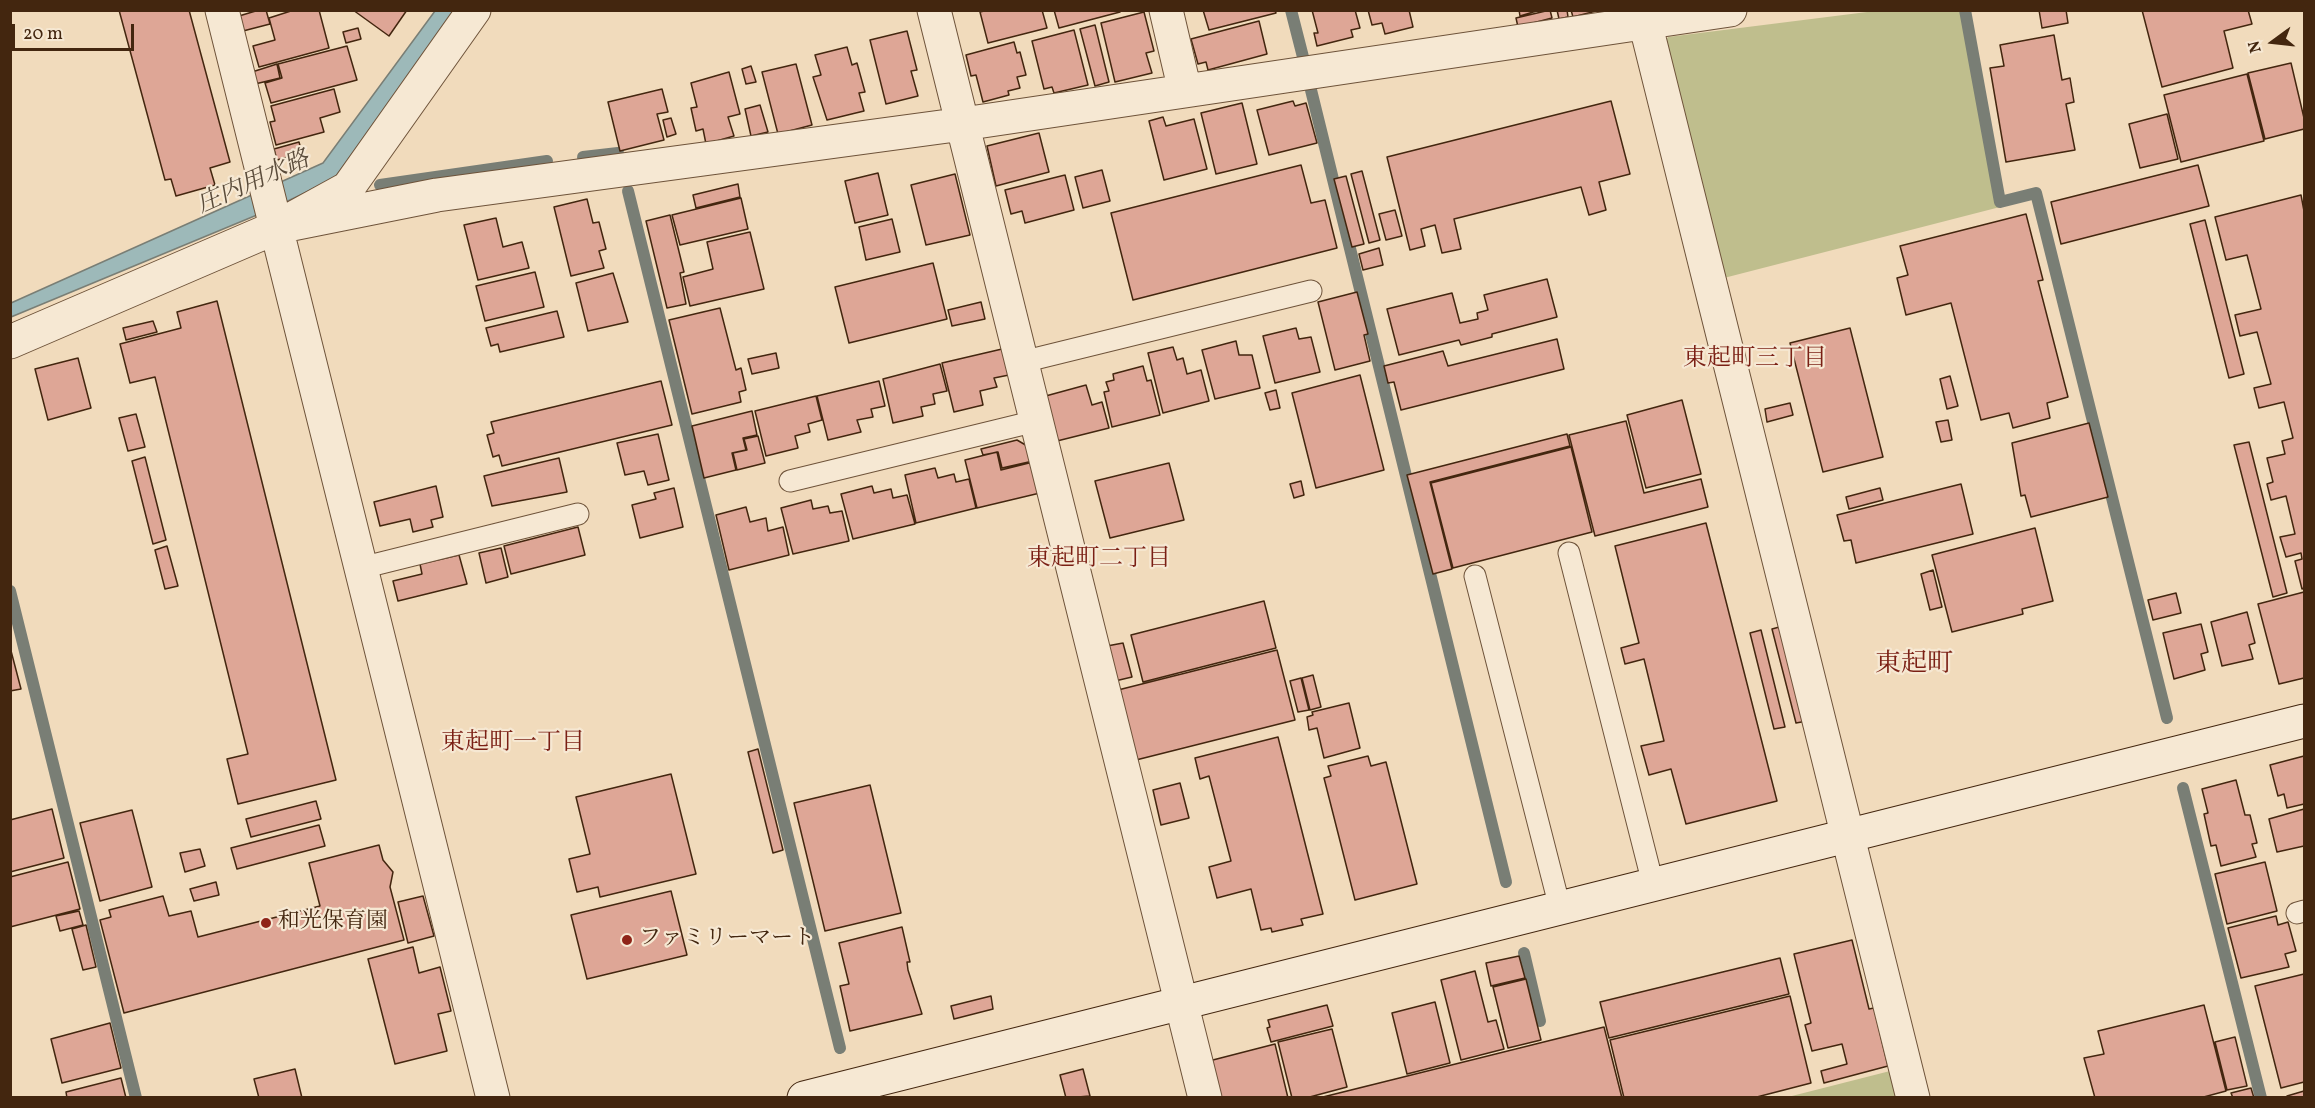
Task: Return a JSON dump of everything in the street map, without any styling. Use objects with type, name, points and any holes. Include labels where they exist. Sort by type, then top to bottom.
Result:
[{"type":"street","points":[[222,10],[493,1098]]},
{"type":"street","points":[[10,342],[348,188],[474,10]]},
{"type":"street","points":[[934,10],[1205,1098]]},
{"type":"street","points":[[1166,10],[1185,91]]},
{"type":"street","points":[[275,220],[437,195],[963,124],[1185,91],[1643,16],[1730,10]]},
{"type":"street","points":[[1643,16],[1913,1098]]},
{"type":"street","points":[[804,1098],[2304,721]]},
{"type":"lane","points":[[1022,362],[1311,291]]},
{"type":"lane","points":[[790,481],[1036,421]]},
{"type":"lane","points":[[361,568],[578,514]]},
{"type":"lane","points":[[1569,552],[1653,884]]},
{"type":"lane","points":[[1475,576],[1560,908]]},
{"type":"shaded area","points":[[1875,11],[1963,11],[2000,207],[1720,279],[1661,49],[1668,37]]},
{"type":"shaded area","points":[[1894,1070],[1901,1098],[1784,1098]]},
{"type":"water","points":[[435,11],[455,11],[334,179],[269,210],[11,317],[11,303],[323,163]]},
{"type":"building","points":[[119,10],[189,10],[230,162],[210,168],[215,185],[176,196],[171,179],[165,180]]},
{"type":"building","points":[[266,10],[270,24],[243,31],[239,16]]},
{"type":"building","points":[[294,10],[319,10],[329,48],[259,67],[253,46],[275,40],[269,18]]},
{"type":"building","points":[[353,10],[407,10],[389,36]]},
{"type":"building","points":[[1042,10],[1047,28],[988,43],[980,12]]},
{"type":"building","points":[[1054,10],[1119,10],[1120,12],[1059,28]]},
{"type":"building","points":[[1203,10],[1275,10],[1276,13],[1209,30]]},
{"type":"building","points":[[1312,10],[1355,10],[1360,28],[1351,30],[1353,37],[1317,46],[1314,33],[1318,33]]},
{"type":"building","points":[[1368,10],[1409,10],[1413,27],[1385,34],[1382,23],[1372,25]]},
{"type":"building","points":[[1519,10],[1540,10],[1520,16]]},
{"type":"building","points":[[1550,10],[1552,18],[1518,27],[1516,18]]},
{"type":"building","points":[[1557,10],[1567,10],[1568,17],[1559,19]]},
{"type":"building","points":[[1571,10],[1600,10],[1573,17]]},
{"type":"building","points":[[2039,10],[2066,10],[2068,23],[2042,28]]},
{"type":"building","points":[[2142,10],[2248,10],[2252,24],[2224,31],[2233,68],[2162,87]]},
{"type":"building","points":[[1144,12],[1154,51],[1146,53],[1152,73],[1115,82],[1101,23]]},
{"type":"building","points":[[1259,21],[1267,54],[1208,70],[1206,62],[1198,64],[1191,39]]},
{"type":"building","points":[[1095,25],[1109,82],[1095,86],[1080,29]]},
{"type":"building","points":[[358,28],[361,39],[346,43],[343,32]]},
{"type":"building","points":[[1074,30],[1088,85],[1054,93],[1052,87],[1044,89],[1032,41]]},
{"type":"building","points":[[907,31],[917,70],[911,71],[918,96],[886,104],[870,40]]},
{"type":"building","points":[[2054,35],[2062,80],[2070,78],[2074,102],[2066,104],[2075,150],[2006,162],[1990,68],[2004,66],[2000,45]]},
{"type":"building","points":[[1014,42],[1017,53],[1020,52],[1026,75],[1017,77],[1020,88],[1008,91],[1009,95],[983,102],[976,75],[971,76],[966,55]]},
{"type":"building","points":[[347,46],[357,80],[271,103],[265,83],[282,78],[278,64]]},
{"type":"building","points":[[847,47],[852,65],[857,63],[865,92],[859,93],[864,111],[827,120],[813,77],[821,75],[815,55]]},
{"type":"building","points":[[2291,63],[2304,118],[2304,129],[2265,139],[2248,73]]},
{"type":"building","points":[[277,64],[280,78],[255,84],[252,72]]},
{"type":"building","points":[[796,64],[812,125],[778,134],[762,72]]},
{"type":"building","points":[[751,66],[756,82],[746,84],[742,69]]},
{"type":"building","points":[[729,72],[740,114],[728,117],[734,136],[706,144],[703,129],[696,131],[691,108],[697,107],[691,83]]},
{"type":"building","points":[[2247,74],[2264,141],[2181,162],[2164,95]]},
{"type":"building","points":[[334,89],[340,112],[320,118],[324,132],[276,145],[270,122],[275,121],[271,106]]},
{"type":"building","points":[[662,89],[668,112],[657,114],[664,140],[620,151],[608,102]]},
{"type":"building","points":[[1293,101],[1295,106],[1306,103],[1317,143],[1269,155],[1257,110]]},
{"type":"building","points":[[1611,101],[1630,174],[1599,182],[1606,210],[1589,215],[1581,187],[1454,219],[1461,249],[1442,253],[1435,225],[1421,229],[1425,246],[1410,250],[1387,157]]},
{"type":"building","points":[[1242,103],[1257,164],[1216,174],[1201,113]]},
{"type":"building","points":[[760,105],[768,132],[751,136],[745,109]]},
{"type":"building","points":[[2167,114],[2178,159],[2140,168],[2129,124]]},
{"type":"building","points":[[1163,117],[1166,126],[1194,119],[1207,169],[1164,180],[1149,121]]},
{"type":"building","points":[[671,118],[676,134],[667,137],[663,120]]},
{"type":"building","points":[[1039,133],[1049,172],[996,186],[987,146]]},
{"type":"building","points":[[299,142],[302,153],[277,160],[274,149]]},
{"type":"building","points":[[1301,165],[1311,203],[1325,200],[1337,248],[1133,300],[1111,213]]},
{"type":"building","points":[[2198,165],[2209,206],[2061,244],[2051,202]]},
{"type":"building","points":[[1102,170],[1110,201],[1083,208],[1075,177]]},
{"type":"building","points":[[1362,171],[1380,240],[1369,243],[1351,174]]},
{"type":"building","points":[[878,173],[888,215],[855,223],[845,181]]},
{"type":"building","points":[[955,174],[970,235],[926,245],[911,185]]},
{"type":"building","points":[[1065,175],[1074,210],[1025,223],[1022,211],[1011,214],[1005,190]]},
{"type":"building","points":[[1346,176],[1364,244],[1352,247],[1334,179]]},
{"type":"building","points":[[738,184],[740,197],[696,208],[693,195]]},
{"type":"building","points":[[2301,195],[2304,211],[2304,588],[2302,589],[2295,561],[2302,559],[2301,553],[2286,557],[2280,537],[2295,534],[2286,496],[2271,500],[2267,484],[2273,482],[2267,458],[2285,454],[2282,441],[2293,438],[2284,402],[2259,408],[2254,388],[2271,384],[2257,332],[2240,336],[2235,315],[2261,309],[2247,255],[2226,260],[2215,217]]},
{"type":"building","points":[[741,198],[748,229],[680,245],[672,215]]},
{"type":"building","points":[[587,199],[593,223],[599,222],[606,249],[599,251],[604,268],[571,276],[554,207]]},
{"type":"building","points":[[1395,210],[1402,236],[1386,240],[1379,214]]},
{"type":"building","points":[[2026,214],[2043,280],[2038,281],[2068,397],[2047,403],[2050,418],[2013,428],[2009,413],[1981,420],[1951,303],[1906,315],[1897,278],[1908,275],[1900,246]]},
{"type":"building","points":[[670,215],[684,272],[680,273],[686,304],[667,308],[646,221]]},
{"type":"building","points":[[496,218],[503,247],[522,242],[529,268],[478,280],[464,225]]},
{"type":"building","points":[[892,219],[900,252],[866,260],[859,227]]},
{"type":"building","points":[[2205,220],[2244,374],[2229,378],[2190,224]]},
{"type":"building","points":[[750,232],[764,289],[690,306],[683,277],[713,269],[707,242]]},
{"type":"building","points":[[1379,248],[1383,265],[1363,270],[1359,254]]},
{"type":"building","points":[[933,263],[947,319],[849,343],[835,287]]},
{"type":"building","points":[[535,272],[544,307],[485,321],[476,286]]},
{"type":"building","points":[[613,273],[628,322],[588,331],[576,283]]},
{"type":"building","points":[[1547,279],[1557,317],[1492,334],[1492,337],[1461,345],[1459,340],[1399,355],[1387,309],[1452,293],[1460,323],[1478,319],[1477,313],[1488,310],[1484,295]]},
{"type":"building","points":[[1357,292],[1368,334],[1364,335],[1370,361],[1335,370],[1318,302]]},
{"type":"building","points":[[217,301],[336,780],[238,804],[227,759],[248,754],[155,377],[130,383],[120,344],[181,328],[177,312]]},
{"type":"building","points":[[981,302],[985,319],[952,326],[948,310]]},
{"type":"building","points":[[720,308],[736,370],[741,368],[746,390],[739,392],[741,402],[692,414],[669,320]]},
{"type":"building","points":[[557,311],[564,337],[500,352],[498,344],[491,346],[486,328]]},
{"type":"building","points":[[153,321],[157,332],[126,340],[123,328]]},
{"type":"building","points":[[1296,328],[1299,339],[1311,337],[1320,372],[1275,383],[1263,336]]},
{"type":"building","points":[[1850,328],[1883,457],[1823,472],[1790,343]]},
{"type":"building","points":[[1557,339],[1564,369],[1401,410],[1394,382],[1388,383],[1384,366],[1443,351],[1448,366]]},
{"type":"building","points":[[1236,341],[1239,355],[1252,355],[1260,388],[1215,399],[1202,350]]},
{"type":"building","points":[[1173,347],[1177,360],[1183,358],[1187,374],[1201,370],[1209,401],[1163,413],[1148,353]]},
{"type":"building","points":[[1002,349],[1009,375],[994,378],[997,387],[980,391],[983,405],[954,412],[942,363]]},
{"type":"building","points":[[776,353],[779,368],[752,374],[748,359]]},
{"type":"building","points":[[78,358],[91,408],[48,420],[35,369]]},
{"type":"building","points":[[940,364],[947,391],[933,394],[935,404],[921,407],[923,416],[893,423],[883,379]]},
{"type":"building","points":[[1143,366],[1147,381],[1151,380],[1160,415],[1112,427],[1104,392],[1109,391],[1106,382],[1114,380],[1113,374]]},
{"type":"building","points":[[1360,375],[1384,470],[1316,488],[1292,393]]},
{"type":"building","points":[[1950,376],[1958,406],[1947,409],[1940,379]]},
{"type":"building","points":[[661,381],[672,425],[502,466],[499,455],[493,457],[487,435],[494,433],[491,422]]},
{"type":"building","points":[[879,381],[885,406],[871,409],[873,417],[857,420],[861,432],[828,440],[817,396]]},
{"type":"building","points":[[1086,385],[1092,405],[1102,402],[1109,428],[1053,442],[1042,397]]},
{"type":"building","points":[[1276,390],[1280,408],[1270,410],[1265,393]]},
{"type":"building","points":[[816,396],[822,420],[808,424],[810,432],[795,436],[798,448],[766,456],[755,411]]},
{"type":"building","points":[[1682,400],[1701,474],[1646,488],[1627,415]]},
{"type":"building","points":[[1790,403],[1793,415],[1767,422],[1765,409]]},
{"type":"building","points":[[752,411],[757,435],[743,438],[746,450],[732,453],[736,470],[704,478],[692,426]]},
{"type":"building","points":[[136,414],[145,447],[128,451],[119,418]]},
{"type":"building","points":[[1948,420],[1952,440],[1941,442],[1936,422]]},
{"type":"building","points":[[1626,421],[1644,493],[1701,479],[1708,507],[1595,536],[1569,435]]},
{"type":"building","points":[[2089,423],[2108,497],[2031,517],[2025,495],[2021,496],[2012,443]]},
{"type":"building","points":[[658,434],[669,480],[648,485],[644,471],[625,475],[617,443]]},
{"type":"building","points":[[1567,434],[1570,446],[1430,482],[1452,569],[1433,574],[1407,475]]},
{"type":"building","points":[[758,436],[765,463],[737,470],[733,453],[747,450],[744,439]]},
{"type":"building","points":[[1017,440],[1029,447],[1033,461],[1002,468],[998,452],[983,455],[981,449]]},
{"type":"building","points":[[2249,442],[2287,593],[2273,597],[2234,445]]},
{"type":"building","points":[[1571,447],[1592,532],[1453,568],[1431,483]]},
{"type":"building","points":[[997,452],[1001,470],[1033,462],[1040,493],[977,508],[965,460]]},
{"type":"building","points":[[145,457],[166,540],[153,544],[132,461]]},
{"type":"building","points":[[559,458],[567,492],[492,506],[484,476]]},
{"type":"building","points":[[1169,463],[1184,520],[1110,538],[1095,481]]},
{"type":"building","points":[[935,468],[938,478],[954,474],[956,482],[969,479],[976,508],[916,523],[905,475]]},
{"type":"building","points":[[1301,481],[1304,495],[1294,498],[1290,484]]},
{"type":"building","points":[[1961,484],[1973,534],[1856,563],[1851,540],[1844,541],[1837,515]]},
{"type":"building","points":[[436,486],[443,517],[431,520],[433,527],[413,532],[410,519],[380,526],[374,502]]},
{"type":"building","points":[[872,486],[874,493],[891,489],[893,498],[907,495],[915,524],[853,539],[841,494]]},
{"type":"building","points":[[674,488],[683,527],[640,538],[632,505],[656,499],[654,493]]},
{"type":"building","points":[[1880,488],[1883,500],[1849,509],[1846,497]]},
{"type":"building","points":[[811,500],[813,509],[828,506],[830,513],[842,511],[849,541],[793,554],[781,508]]},
{"type":"building","points":[[746,507],[750,522],[766,518],[768,531],[783,527],[789,555],[729,570],[716,515]]},
{"type":"building","points":[[1706,523],[1777,801],[1686,824],[1671,769],[1649,775],[1641,746],[1664,741],[1644,659],[1625,664],[1621,648],[1639,643],[1615,546]]},
{"type":"building","points":[[578,527],[585,555],[511,574],[504,546]]},
{"type":"building","points":[[2035,528],[2053,601],[2022,609],[2023,614],[1952,632],[1932,555]]},
{"type":"building","points":[[167,546],[178,586],[165,589],[155,550]]},
{"type":"building","points":[[501,548],[508,577],[486,583],[479,553]]},
{"type":"building","points":[[459,555],[467,584],[398,601],[393,581],[422,574],[420,564]]},
{"type":"building","points":[[1933,570],[1942,607],[1930,610],[1921,574]]},
{"type":"building","points":[[2304,592],[2304,678],[2279,684],[2258,604]]},
{"type":"building","points":[[2176,593],[2181,613],[2153,620],[2148,600]]},
{"type":"building","points":[[1264,601],[1276,648],[1143,682],[1131,635]]},
{"type":"building","points":[[2247,612],[2255,643],[2249,645],[2253,659],[2222,666],[2211,622]]},
{"type":"building","points":[[2201,624],[2208,652],[2201,654],[2205,670],[2174,679],[2163,633]]},
{"type":"building","points":[[1783,626],[1807,721],[1796,723],[1772,629]]},
{"type":"building","points":[[1761,630],[1785,727],[1774,729],[1750,633]]},
{"type":"building","points":[[1123,643],[1132,677],[1115,681],[1107,646]]},
{"type":"building","points":[[10,647],[21,689],[10,691]]},
{"type":"building","points":[[1277,650],[1295,720],[1136,760],[1118,690]]},
{"type":"building","points":[[1313,675],[1321,707],[1310,710],[1302,678]]},
{"type":"building","points":[[1301,678],[1309,710],[1298,712],[1290,681]]},
{"type":"building","points":[[1349,703],[1360,748],[1324,758],[1317,728],[1309,730],[1307,717],[1313,715],[1312,712]]},
{"type":"building","points":[[1278,737],[1323,914],[1301,919],[1303,925],[1272,932],[1271,928],[1261,930],[1251,889],[1217,898],[1209,867],[1231,861],[1209,776],[1200,779],[1195,758]]},
{"type":"building","points":[[758,749],[783,850],[773,853],[748,752]]},
{"type":"building","points":[[1368,756],[1371,766],[1386,762],[1417,884],[1355,900],[1324,778],[1331,776],[1328,766]]},
{"type":"building","points":[[2304,756],[2304,804],[2287,808],[2284,794],[2278,796],[2270,765]]},
{"type":"building","points":[[671,774],[696,874],[600,897],[598,887],[577,892],[569,859],[590,854],[576,797]]},
{"type":"building","points":[[2236,780],[2245,815],[2250,815],[2257,843],[2252,844],[2256,857],[2221,866],[2216,845],[2211,846],[2204,814],[2208,813],[2202,789]]},
{"type":"building","points":[[1180,783],[1189,818],[1161,825],[1153,790]]},
{"type":"building","points":[[870,785],[901,913],[825,931],[794,803]]},
{"type":"building","points":[[316,801],[321,819],[251,837],[246,819]]},
{"type":"building","points":[[52,809],[64,858],[10,872],[10,820]]},
{"type":"building","points":[[2304,809],[2304,846],[2277,852],[2269,819]]},
{"type":"building","points":[[132,810],[152,887],[100,901],[80,823]]},
{"type":"building","points":[[319,825],[325,846],[237,869],[231,848]]},
{"type":"building","name":"和光保育園","points":[[379,845],[383,860],[393,872],[390,887],[404,940],[124,1013],[100,920],[111,917],[109,910],[163,896],[169,916],[191,911],[198,937],[320,906],[309,863]]},
{"type":"building","points":[[200,849],[205,866],[185,872],[180,853]]},
{"type":"building","points":[[68,862],[80,909],[10,927],[10,877]]},
{"type":"building","points":[[2265,862],[2277,911],[2227,924],[2215,874]]},
{"type":"building","points":[[216,882],[219,895],[194,901],[190,889]]},
{"type":"building","points":[[671,891],[687,955],[587,979],[571,915]]},
{"type":"building","points":[[423,896],[434,936],[408,943],[398,902]]},
{"type":"building","points":[[79,911],[83,925],[60,931],[56,916]]},
{"type":"building","points":[[2276,916],[2278,925],[2288,922],[2296,951],[2285,954],[2289,967],[2241,978],[2228,928]]},
{"type":"building","points":[[86,925],[96,967],[83,970],[72,929]]},
{"type":"building","points":[[902,927],[910,962],[907,962],[908,970],[922,1014],[850,1031],[840,986],[849,984],[839,943]]},
{"type":"building","points":[[1852,940],[1869,1009],[1874,1008],[1888,1066],[1824,1083],[1821,1071],[1847,1064],[1842,1044],[1812,1051],[1805,1025],[1811,1023],[1794,954]]},
{"type":"building","points":[[413,947],[419,973],[440,967],[451,1011],[438,1014],[447,1051],[395,1064],[368,959]]},
{"type":"building","points":[[1519,956],[1525,978],[1491,986],[1486,963]]},
{"type":"building","points":[[1780,958],[1789,994],[1609,1038],[1600,1002]]},
{"type":"building","points":[[1475,971],[1488,1022],[1496,1020],[1504,1049],[1461,1060],[1441,980]]},
{"type":"building","points":[[2304,974],[2304,1082],[2281,1088],[2255,986]]},
{"type":"building","points":[[1526,979],[1541,1040],[1508,1048],[1493,987]]},
{"type":"building","points":[[991,996],[993,1009],[954,1019],[951,1006]]},
{"type":"building","points":[[1790,996],[1811,1083],[1753,1098],[1624,1098],[1610,1040]]},
{"type":"building","points":[[1435,1002],[1450,1063],[1407,1074],[1392,1013]]},
{"type":"building","points":[[1327,1005],[1333,1026],[1271,1042],[1267,1028],[1270,1027],[1268,1020]]},
{"type":"building","points":[[2204,1005],[2226,1091],[2200,1098],[2095,1098],[2084,1058],[2104,1054],[2098,1031]]},
{"type":"building","points":[[110,1023],[121,1068],[62,1083],[51,1039]]},
{"type":"building","points":[[1604,1027],[1622,1098],[1319,1098]]},
{"type":"building","points":[[1332,1029],[1347,1087],[1306,1098],[1292,1098],[1278,1042]]},
{"type":"building","points":[[2235,1037],[2247,1086],[2227,1090],[2215,1042]]},
{"type":"building","points":[[1275,1044],[1288,1098],[1219,1098],[1209,1061]]},
{"type":"building","points":[[295,1069],[302,1098],[259,1098],[254,1079]]},
{"type":"building","points":[[1083,1069],[1090,1096],[1066,1098],[1060,1075]]},
{"type":"building","points":[[121,1078],[126,1098],[67,1098],[66,1092]]},
{"type":"building","points":[[2251,1088],[2254,1098],[2233,1098],[2231,1093]]},
{"type":"building","points":[[2304,1091],[2304,1098],[2287,1098],[2287,1096]]},
{"type":"waterway","points":[[1291,10],[1303,57]]},
{"type":"waterway","points":[[1965,10],[2000,202],[2036,193],[2167,718]]},
{"type":"waterway","points":[[1311,90],[1506,882]]},
{"type":"waterway","points":[[583,157],[618,153]]},
{"type":"waterway","points":[[380,185],[547,161]]},
{"type":"waterway","points":[[628,191],[840,1048]]},
{"type":"waterway","points":[[10,591],[136,1098]]},
{"type":"waterway","points":[[2183,788],[2261,1098]]},
{"type":"waterway","points":[[1524,953],[1540,1021]]},
{"type":"place","name":"和光保育園","points":[[266,923]]},
{"type":"place","name":"ファミリーマート","points":[[627,940]]},
{"type":"district","name":"東起町三丁目","points":[[1755,361]]},
{"type":"district","name":"東起町二丁目","points":[[1099,561]]},
{"type":"district","name":"東起町","points":[[1914,666]]},
{"type":"district","name":"東起町一丁目","points":[[513,745]]},
{"type":"water label","name":"庄内用水路","points":[[254,184]]}]
